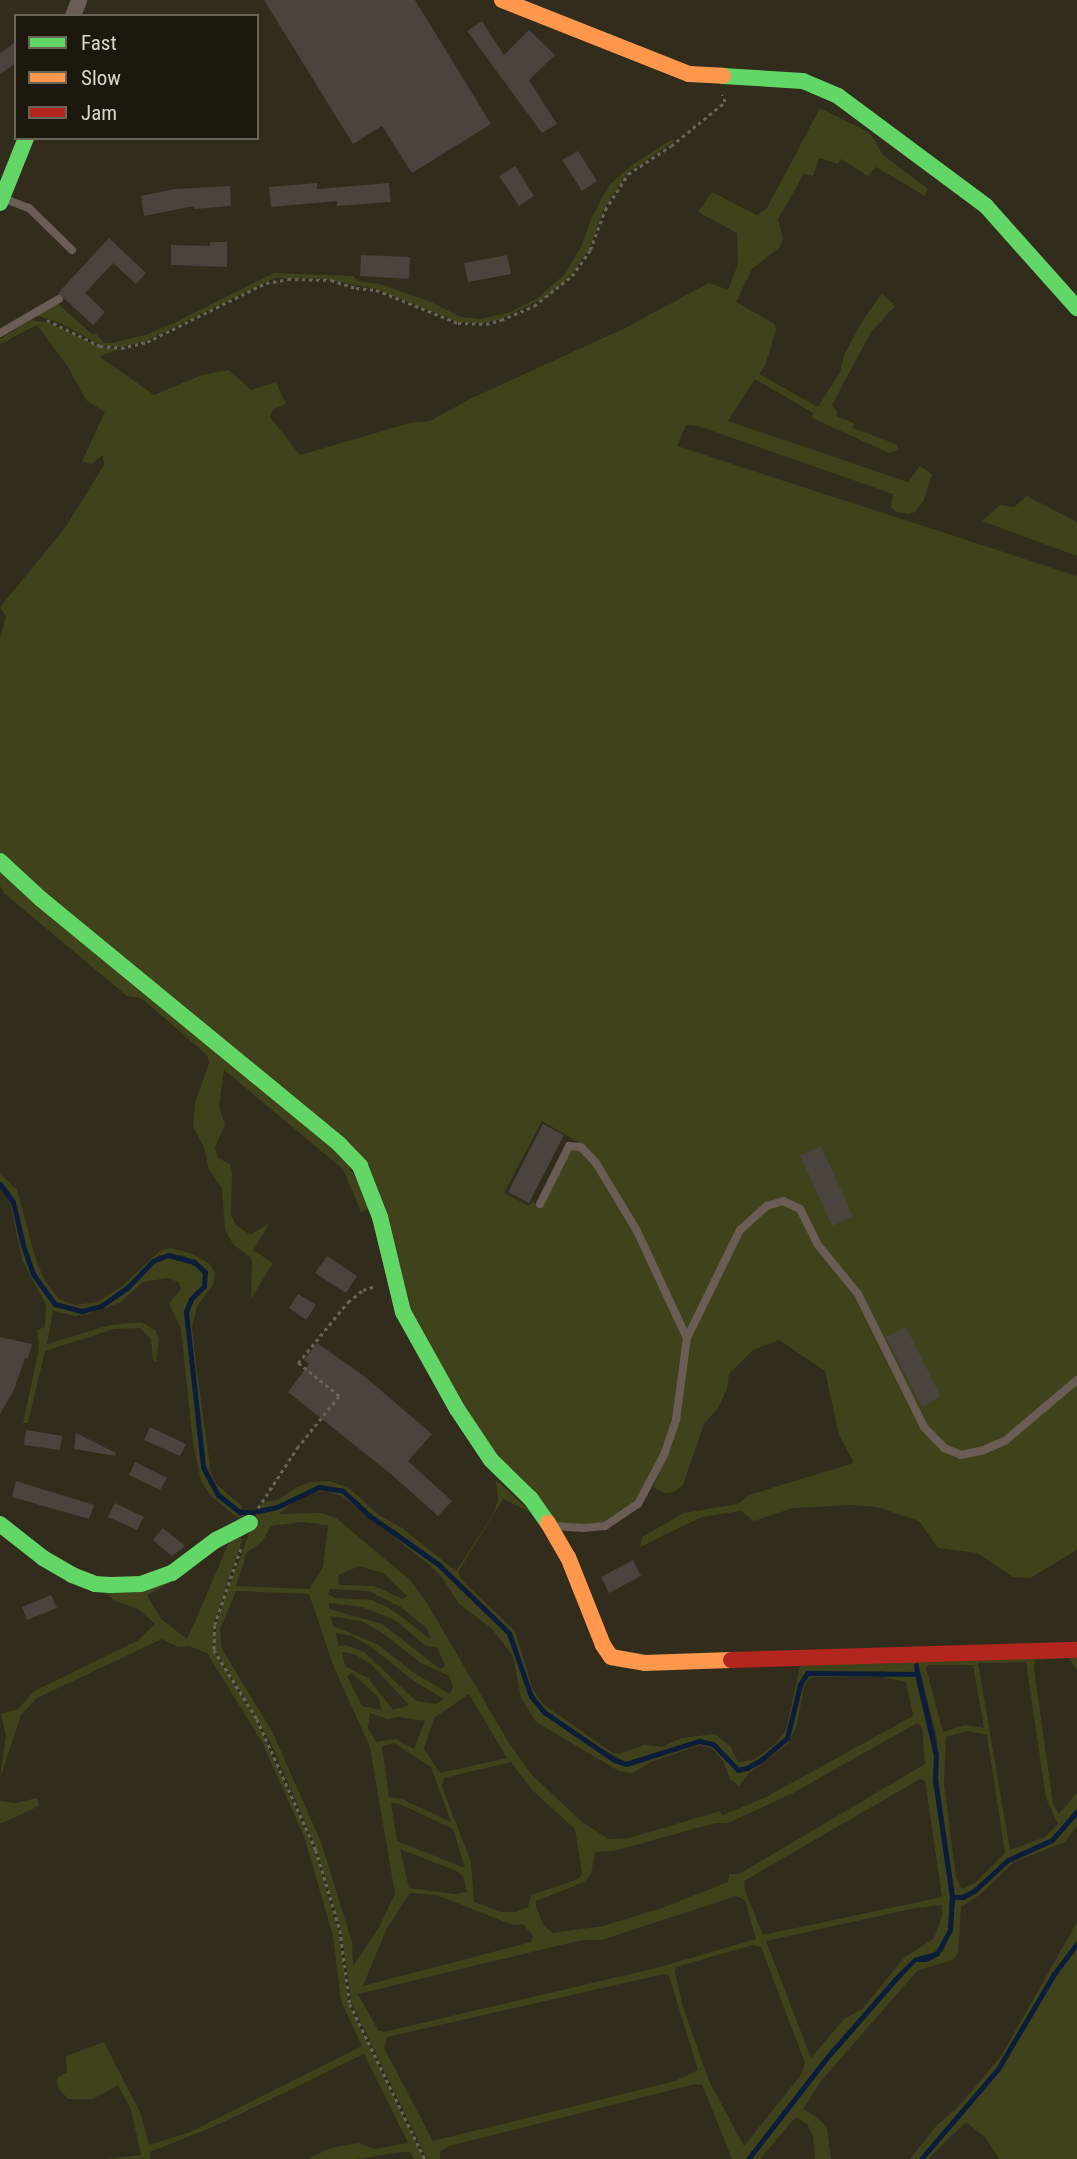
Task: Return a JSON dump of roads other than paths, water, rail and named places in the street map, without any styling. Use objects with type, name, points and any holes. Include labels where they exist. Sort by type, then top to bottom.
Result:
[{"type":"street","points":[[502,0],[689,74],[796,80],[838,96],[986,206],[1077,308]]},
{"type":"street","points":[[1,201],[25,140]]},
{"type":"street","points":[[0,861],[51,907],[340,1145],[360,1166],[380,1217],[393,1281],[403,1312],[457,1409],[491,1460],[531,1499],[551,1525],[568,1558],[603,1645],[611,1657],[626,1662],[821,1660],[1077,1650]]},
{"type":"street","points":[[0,1524],[43,1558],[72,1575],[94,1584],[110,1585],[141,1584],[172,1573],[216,1540],[250,1523]]},
{"type":"lane","points":[[1,201],[29,208],[72,250]]},
{"type":"lane","points":[[0,333],[59,299]]},
{"type":"lane","points":[[540,1204],[569,1146],[581,1147],[596,1163],[637,1231],[687,1338]]},
{"type":"lane","points":[[551,1525],[583,1528],[605,1526],[639,1504],[664,1455],[676,1420],[687,1338],[740,1230],[767,1206],[783,1201],[800,1209],[818,1245],[858,1294],[923,1427],[944,1448],[961,1455],[984,1450],[1006,1440],[1077,1380]]},
{"type":"water","points":[[918,1663],[939,1755],[938,1780],[955,1897],[953,1931],[939,1956],[927,1962],[916,1962],[898,1981],[829,2060],[752,2159],[746,2159],[825,2057],[894,1978],[914,1958],[936,1952],[948,1930],[950,1897],[933,1780],[934,1756],[915,1674],[914,1664]]},
{"type":"waterway","points":[[0,1184],[13,1202],[33,1274],[55,1304],[82,1311],[101,1306],[127,1288],[153,1261],[168,1255],[194,1262],[205,1272],[204,1286],[191,1299],[186,1312],[203,1467],[218,1495],[240,1512],[253,1512]]},
{"type":"waterway","points":[[258,1511],[277,1507],[319,1487],[343,1491],[370,1516],[438,1564],[509,1633],[531,1696],[544,1712],[614,1760],[626,1764],[699,1741],[713,1744],[738,1770],[747,1768],[787,1738],[800,1685],[807,1673],[917,1674]]},
{"type":"waterway","points":[[953,1897],[963,1897],[974,1891],[1008,1860],[1052,1840],[1077,1811]]},
{"type":"waterway","points":[[921,2159],[998,2069],[1054,1974],[1077,1944]]}]
